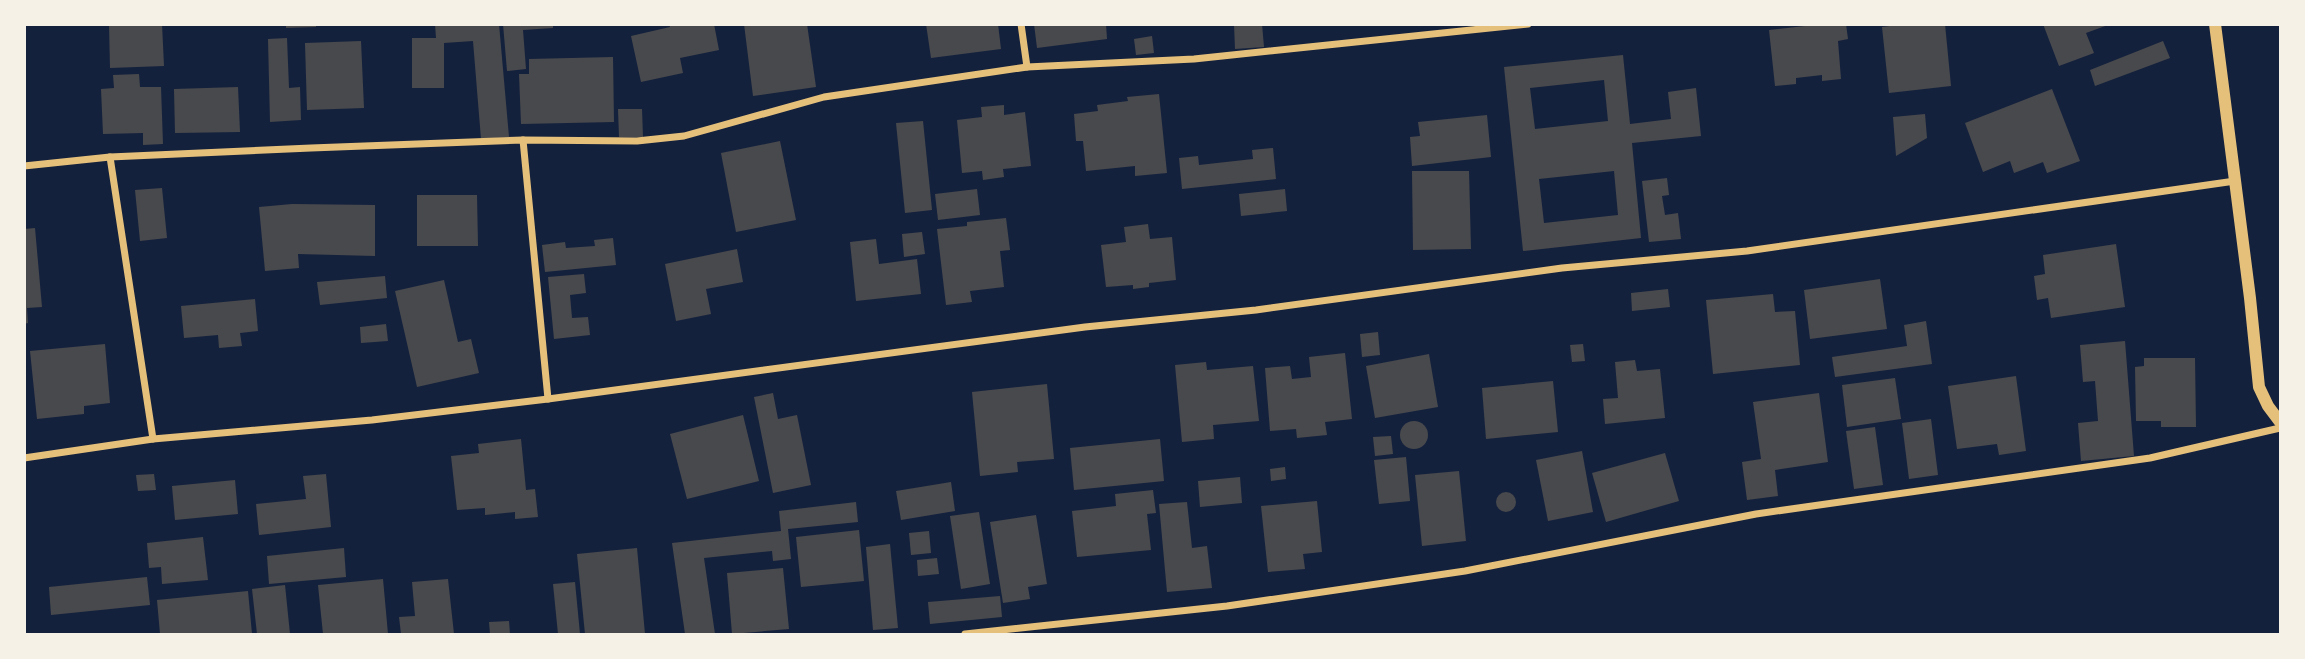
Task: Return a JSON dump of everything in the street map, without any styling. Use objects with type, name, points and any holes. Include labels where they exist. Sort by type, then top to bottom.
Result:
[{"type":"street","points":[[1021,24],[1027,67]]},
{"type":"street","points":[[24,166],[110,157],[523,140],[637,141],[684,136],[824,97],[1027,67],[1194,59],[1528,24]]},
{"type":"street","points":[[2215,24],[2259,387],[2280,422]]},
{"type":"street","points":[[523,140],[548,399]]},
{"type":"street","points":[[110,157],[153,439]]},
{"type":"street","points":[[24,458],[153,439],[372,420],[548,399],[1084,327],[1256,310],[1562,268],[1747,251],[2235,181]]},
{"type":"street","points":[[965,635],[1227,606],[1465,570],[1756,514],[2150,458],[2280,428]]},
{"type":"building","points":[[109,24],[162,24],[164,66],[110,68]]},
{"type":"building","points":[[286,24],[316,24],[316,27],[286,28]]},
{"type":"building","points":[[435,24],[499,24],[509,137],[481,139],[473,41],[444,43],[444,88],[412,88],[412,38],[436,38]]},
{"type":"building","points":[[503,24],[553,24],[553,28],[523,30],[526,69],[507,71]]},
{"type":"building","points":[[669,24],[714,24],[719,50],[680,58],[683,73],[641,82],[631,36],[670,27]]},
{"type":"building","points":[[744,24],[807,24],[816,87],[753,96]]},
{"type":"building","points":[[926,24],[998,24],[1001,49],[931,58]]},
{"type":"building","points":[[1034,24],[1106,24],[1107,39],[1037,48]]},
{"type":"building","points":[[1234,24],[1262,24],[1264,47],[1235,49]]},
{"type":"building","points":[[1846,24],[1848,39],[1838,41],[1841,79],[1822,81],[1822,75],[1796,78],[1796,84],[1775,86],[1769,30]]},
{"type":"building","points":[[1945,24],[1951,86],[1889,93],[1882,27]]},
{"type":"building","points":[[2043,24],[2108,25],[2086,33],[2094,53],[2059,66]]},
{"type":"building","points":[[1152,36],[1154,53],[1136,55],[1134,39]]},
{"type":"building","points":[[287,38],[289,88],[300,87],[301,120],[270,122],[268,39]]},
{"type":"building","points":[[361,41],[364,108],[307,110],[305,43]]},
{"type":"building","points":[[2163,41],[2170,58],[2095,86],[2090,70]]},
{"type":"building","points":[[1623,55],[1630,124],[1671,119],[1668,92],[1696,88],[1701,136],[1632,143],[1641,238],[1523,251],[1504,67]],"holes":[[[1604,80],[1608,121],[1535,129],[1530,88]],[[1614,171],[1618,215],[1544,223],[1539,179]]]},
{"type":"building","points":[[613,57],[614,122],[521,124],[519,74],[529,74],[529,59]]},
{"type":"building","points":[[139,74],[140,87],[161,87],[163,144],[143,145],[143,133],[103,134],[101,89],[114,88],[113,75]]},
{"type":"building","points":[[238,87],[240,132],[175,133],[174,89]]},
{"type":"building","points":[[2052,89],[2080,161],[2047,173],[2043,162],[2014,173],[2010,161],[1983,172],[1965,123]]},
{"type":"building","points":[[1159,94],[1167,173],[1135,176],[1135,166],[1086,171],[1083,141],[1076,141],[1074,114],[1098,111],[1097,105],[1128,101],[1127,97]]},
{"type":"building","points":[[1004,105],[1004,115],[1025,112],[1031,166],[1003,169],[1004,177],[983,180],[982,171],[962,173],[957,120],[982,117],[981,107]]},
{"type":"building","points":[[618,109],[642,109],[643,137],[619,137]]},
{"type":"building","points":[[1925,114],[1927,138],[1896,156],[1893,117]]},
{"type":"building","points":[[1487,115],[1491,157],[1412,166],[1410,137],[1420,136],[1418,122]]},
{"type":"building","points":[[923,121],[932,210],[905,213],[896,123]]},
{"type":"building","points":[[780,141],[796,220],[736,232],[721,153]]},
{"type":"building","points":[[1273,148],[1276,179],[1182,189],[1179,158],[1198,156],[1199,165],[1253,159],[1252,150]]},
{"type":"building","points":[[1412,171],[1469,171],[1471,249],[1413,250]]},
{"type":"building","points":[[1667,178],[1669,195],[1662,196],[1665,215],[1678,213],[1681,239],[1649,242],[1642,181]]},
{"type":"building","points":[[162,188],[167,238],[140,241],[135,190]]},
{"type":"building","points":[[977,189],[980,215],[938,220],[935,194]]},
{"type":"building","points":[[1285,189],[1287,211],[1241,216],[1239,194]]},
{"type":"building","points":[[417,195],[477,195],[478,246],[417,246]]},
{"type":"building","points":[[292,204],[375,205],[375,256],[298,254],[299,268],[265,271],[259,207]]},
{"type":"building","points":[[1006,218],[1010,250],[1000,251],[1004,287],[970,291],[972,302],[946,305],[937,229],[967,226],[967,222]]},
{"type":"building","points":[[1148,224],[1150,239],[1172,237],[1176,280],[1149,283],[1149,287],[1133,289],[1133,285],[1106,287],[1101,245],[1126,242],[1124,227]]},
{"type":"building","points":[[35,228],[42,307],[27,308],[28,323],[24,324],[24,229]]},
{"type":"building","points":[[922,232],[925,254],[904,257],[902,234]]},
{"type":"building","points":[[613,238],[616,265],[545,272],[542,245],[565,242],[566,248],[595,246],[594,240]]},
{"type":"building","points":[[876,239],[879,264],[917,259],[921,294],[856,301],[850,242]]},
{"type":"building","points":[[2116,244],[2125,307],[2051,318],[2048,298],[2037,300],[2034,276],[2045,274],[2043,255]]},
{"type":"building","points":[[737,249],[743,282],[706,289],[711,314],[676,321],[665,264]]},
{"type":"building","points":[[584,274],[586,293],[570,295],[572,318],[588,317],[590,335],[554,339],[548,277]]},
{"type":"building","points":[[385,276],[387,298],[320,305],[317,282]]},
{"type":"building","points":[[1880,279],[1887,329],[1810,339],[1804,290]]},
{"type":"building","points":[[444,280],[458,342],[471,339],[479,373],[417,387],[395,291]]},
{"type":"building","points":[[1668,289],[1670,307],[1632,311],[1631,293]]},
{"type":"building","points":[[1773,294],[1775,312],[1795,311],[1800,365],[1713,374],[1706,300]]},
{"type":"building","points":[[255,299],[258,331],[240,333],[242,346],[219,348],[218,335],[184,338],[181,306]]},
{"type":"building","points":[[1926,321],[1932,364],[1835,377],[1832,357],[1907,346],[1904,325]]},
{"type":"building","points":[[386,324],[388,341],[361,343],[360,327]]},
{"type":"building","points":[[1378,332],[1380,355],[1362,357],[1360,334]]},
{"type":"building","points":[[2125,341],[2134,456],[2081,461],[2078,423],[2098,421],[2095,381],[2083,382],[2080,345]]},
{"type":"building","points":[[105,344],[110,403],[84,406],[84,414],[37,419],[30,351]]},
{"type":"building","points":[[1583,344],[1585,361],[1572,362],[1570,345]]},
{"type":"building","points":[[1345,353],[1352,419],[1325,422],[1327,435],[1297,438],[1296,429],[1270,431],[1265,368],[1290,366],[1292,379],[1311,377],[1309,357]]},
{"type":"building","points":[[1429,354],[1438,407],[1375,418],[1366,366]]},
{"type":"building","points":[[2144,358],[2195,358],[2196,427],[2161,427],[2161,421],[2136,421],[2135,367],[2144,366]]},
{"type":"building","points":[[1635,360],[1637,371],[1660,369],[1665,418],[1605,424],[1603,399],[1618,398],[1615,362]]},
{"type":"building","points":[[1206,362],[1207,370],[1253,366],[1259,421],[1213,425],[1214,439],[1182,442],[1175,365]]},
{"type":"building","points":[[2016,376],[2026,451],[1999,455],[1997,444],[1957,449],[1948,386]]},
{"type":"building","points":[[1895,378],[1901,419],[1847,427],[1842,385]]},
{"type":"building","points":[[1553,381],[1558,432],[1486,439],[1482,388]]},
{"type":"building","points":[[1047,384],[1054,459],[1017,462],[1018,472],[980,476],[972,392]]},
{"type":"building","points":[[773,393],[778,419],[797,415],[811,485],[773,493],[754,397]]},
{"type":"building","points":[[1819,393],[1828,462],[1775,470],[1778,496],[1747,500],[1742,462],[1761,459],[1753,402]]},
{"type":"building","points":[[743,415],[759,481],[687,499],[670,434]]},
{"type":"building","points":[[1931,419],[1938,475],[1909,479],[1902,423]]},
{"type":"building","points":[[1414,421],[1424,425],[1428,435],[1424,445],[1414,449],[1404,445],[1400,435],[1404,425]]},
{"type":"building","points":[[1875,427],[1883,485],[1854,489],[1846,431]]},
{"type":"building","points":[[1391,436],[1393,454],[1375,456],[1373,437]]},
{"type":"building","points":[[521,439],[526,490],[535,489],[538,517],[515,519],[515,512],[485,515],[485,508],[457,510],[451,456],[479,453],[478,444]]},
{"type":"building","points":[[1160,439],[1164,481],[1074,490],[1070,448]]},
{"type":"building","points":[[1582,451],[1593,512],[1548,521],[1536,460]]},
{"type":"building","points":[[1665,453],[1679,501],[1606,522],[1592,473]]},
{"type":"building","points":[[1406,457],[1410,501],[1379,504],[1374,460]]},
{"type":"building","points":[[1285,467],[1286,479],[1271,481],[1270,469]]},
{"type":"building","points":[[1459,471],[1466,541],[1422,546],[1415,475]]},
{"type":"building","points":[[154,474],[156,490],[138,491],[136,475]]},
{"type":"building","points":[[326,474],[331,527],[259,535],[256,504],[306,499],[303,476]]},
{"type":"building","points":[[1240,477],[1242,503],[1200,507],[1198,481]]},
{"type":"building","points":[[235,480],[238,514],[175,520],[172,486]]},
{"type":"building","points":[[951,482],[955,511],[901,520],[896,491]]},
{"type":"building","points":[[1153,490],[1156,513],[1147,514],[1151,550],[1077,557],[1072,511],[1116,506],[1115,494]]},
{"type":"building","points":[[1506,492],[1513,495],[1516,502],[1513,509],[1506,512],[1499,509],[1496,502],[1499,495]]},
{"type":"building","points":[[1317,501],[1322,552],[1303,554],[1305,569],[1268,572],[1261,506]]},
{"type":"building","points":[[856,502],[858,522],[788,529],[791,559],[773,561],[772,551],[704,558],[715,634],[685,634],[672,543],[781,531],[779,511]]},
{"type":"building","points":[[1187,502],[1192,548],[1207,546],[1212,588],[1167,592],[1159,504]]},
{"type":"building","points":[[979,512],[990,584],[961,589],[950,516]]},
{"type":"building","points":[[1036,515],[1047,584],[1028,587],[1030,599],[1003,603],[990,522]]},
{"type":"building","points":[[859,530],[864,581],[801,587],[796,537]]},
{"type":"building","points":[[929,531],[931,553],[911,555],[909,533]]},
{"type":"building","points":[[203,537],[208,580],[162,584],[161,567],[149,568],[147,543]]},
{"type":"building","points":[[890,544],[898,628],[873,630],[866,547]]},
{"type":"building","points":[[344,548],[346,577],[269,584],[267,556]]},
{"type":"building","points":[[637,548],[645,634],[585,634],[577,554]]},
{"type":"building","points":[[937,558],[939,574],[918,576],[917,560]]},
{"type":"building","points":[[783,568],[789,629],[732,634],[727,573]]},
{"type":"building","points":[[147,577],[150,605],[51,615],[49,587]]},
{"type":"building","points":[[383,579],[388,634],[323,634],[318,585]]},
{"type":"building","points":[[448,579],[454,634],[401,634],[399,617],[415,616],[412,582]]},
{"type":"building","points":[[575,582],[580,634],[558,634],[553,584]]},
{"type":"building","points":[[285,585],[290,634],[257,634],[252,589]]},
{"type":"building","points":[[248,591],[252,634],[160,634],[157,600]]},
{"type":"building","points":[[1000,596],[1002,617],[930,624],[928,602]]},
{"type":"building","points":[[509,621],[510,634],[490,634],[489,622]]}]
